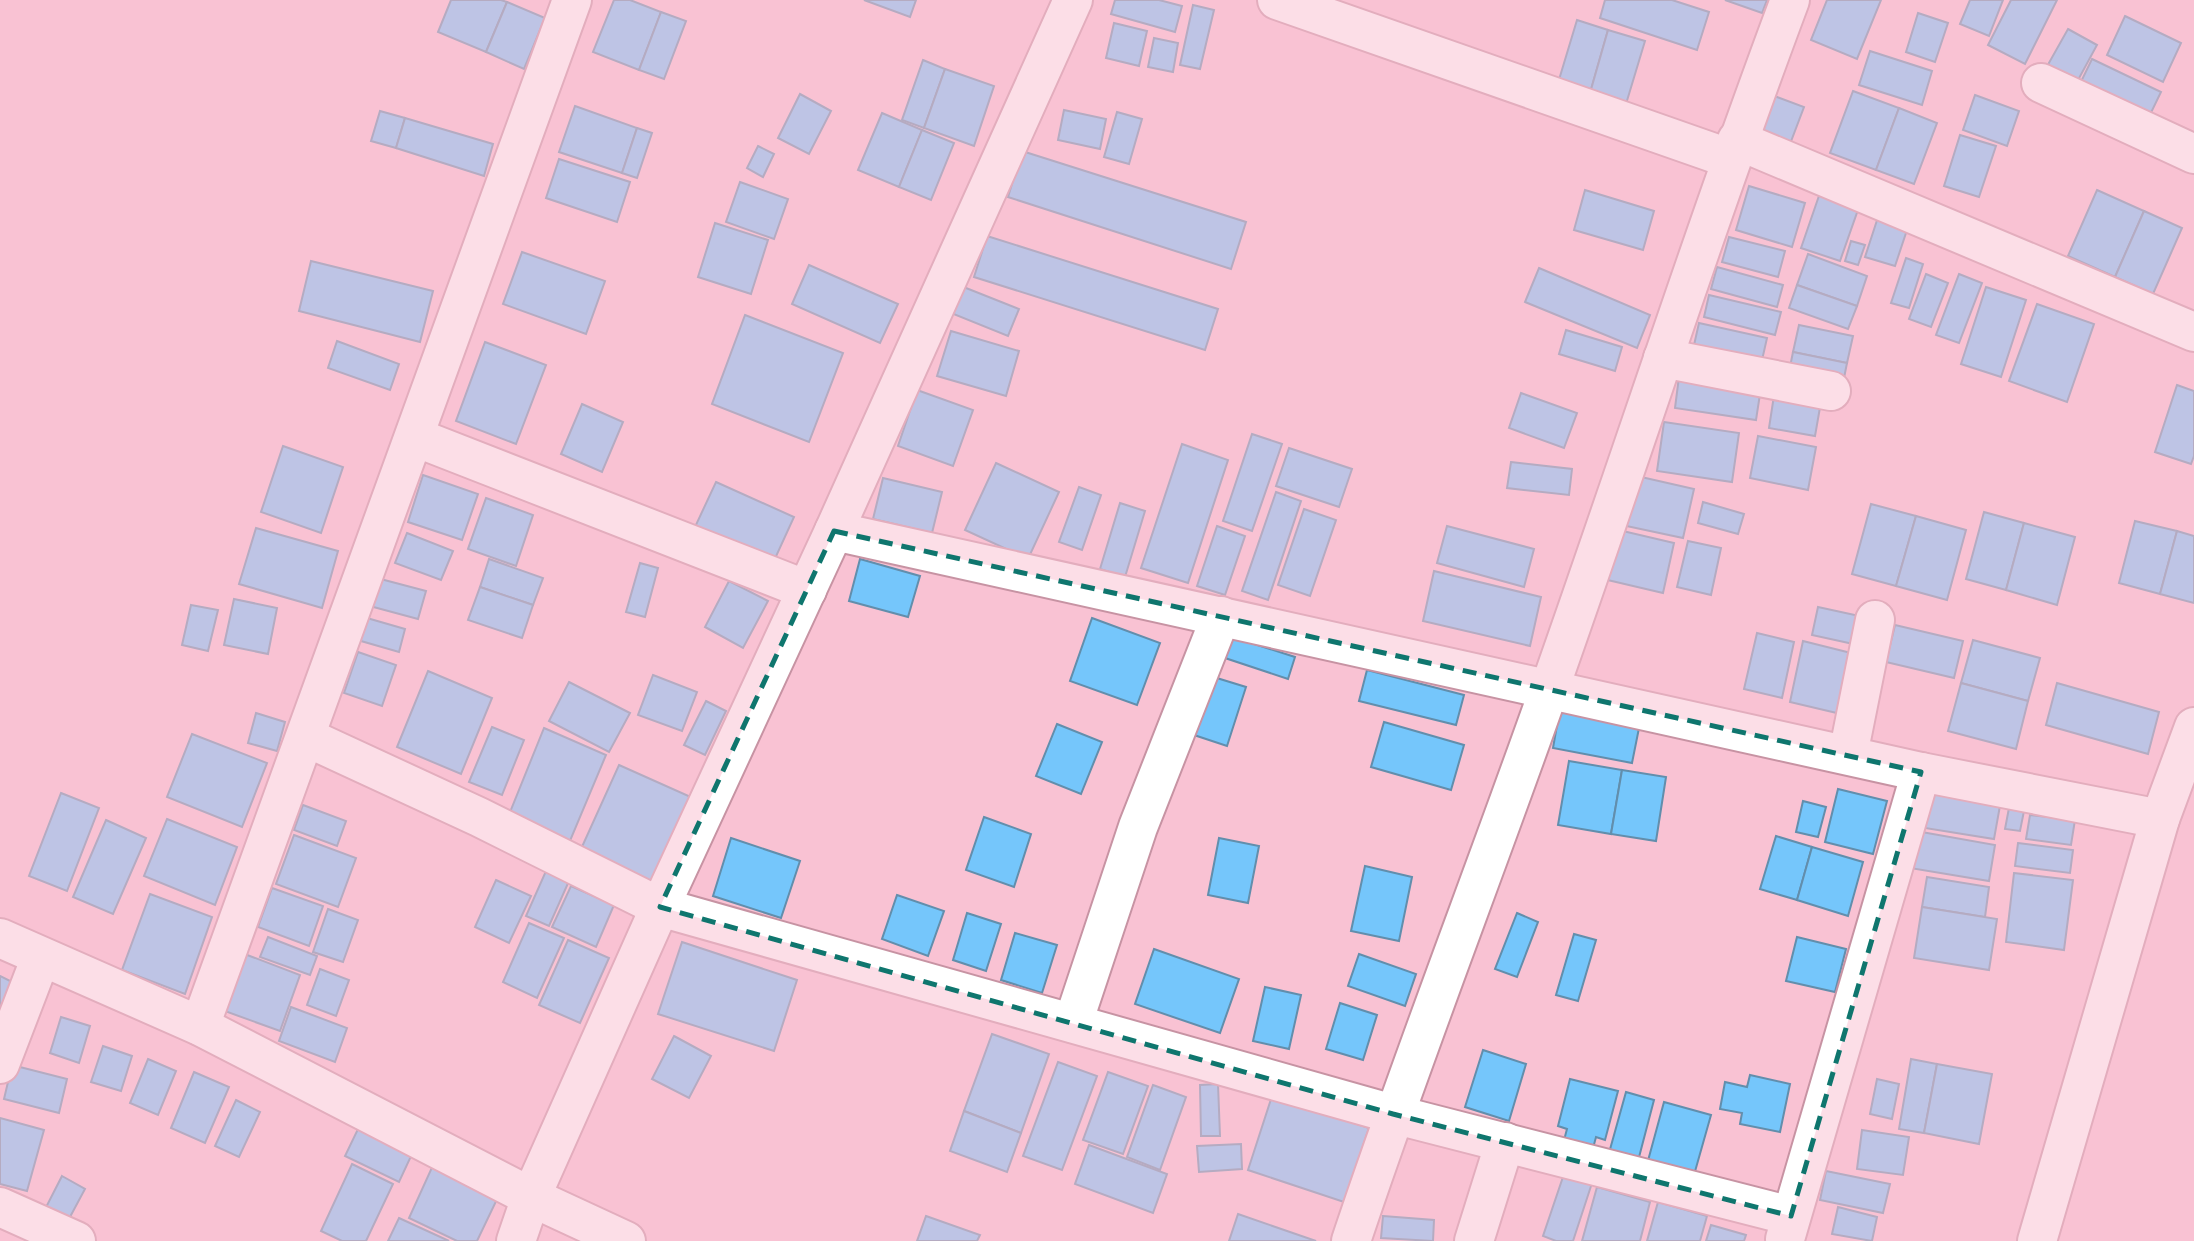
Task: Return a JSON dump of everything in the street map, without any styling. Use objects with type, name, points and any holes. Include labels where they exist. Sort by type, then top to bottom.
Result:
[{"type":"street","points":[[200,1026],[572,0]]},
{"type":"street","points":[[516,1241],[531,1197],[660,907],[834,531],[1073,0]]},
{"type":"street","points":[[1277,0],[1734,150],[2194,332]]},
{"type":"street","points":[[1351,1241],[1393,1114],[1549,689],[1734,150],[1790,0]]},
{"type":"street","points":[[2041,83],[2194,154]]},
{"type":"street","points":[[1663,358],[1831,391]]},
{"type":"street","points":[[415,437],[807,590]]},
{"type":"street","points":[[834,531],[1921,772],[2161,819]]},
{"type":"street","points":[[1073,1023],[1138,827],[1221,616]]},
{"type":"street","points":[[1847,755],[1875,620]]},
{"type":"street","points":[[2037,1241],[2161,819],[2194,727]]},
{"type":"street","points":[[306,737],[479,817],[660,907],[1393,1114],[1505,1143],[1788,1228],[1921,772]]},
{"type":"street","points":[[0,938],[200,1026],[531,1197],[626,1241]]},
{"type":"street","points":[[0,1064],[41,957]]},
{"type":"street","points":[[1474,1241],[1505,1143]]},
{"type":"street","points":[[0,1207],[76,1241]]},
{"type":"highlighted area","points":[[834,531],[1921,772],[1791,1216],[1393,1114],[660,907]]},
{"type":"building","points":[[451,0],[507,2],[486,52],[438,32]]},
{"type":"building","points":[[614,0],[630,0],[661,12],[639,70],[593,52]]},
{"type":"building","points":[[864,0],[916,0],[910,17]]},
{"type":"building","points":[[1115,0],[1159,0],[1182,6],[1175,32],[1111,14]]},
{"type":"building","points":[[1605,0],[1672,0],[1709,12],[1697,50],[1600,18]]},
{"type":"building","points":[[1725,0],[1767,0],[1762,13]]},
{"type":"building","points":[[1827,0],[1881,0],[1857,59],[1811,40]]},
{"type":"building","points":[[1970,0],[2003,0],[1989,36],[1960,24]]},
{"type":"building","points":[[2011,0],[2057,0],[2025,64],[1988,45]]},
{"type":"building","points":[[507,2],[545,18],[524,69],[486,52]]},
{"type":"building","points":[[1193,5],[1214,10],[1200,69],[1180,65]]},
{"type":"building","points":[[661,12],[686,21],[664,79],[639,70]]},
{"type":"building","points":[[1918,13],[1948,23],[1935,62],[1906,52]]},
{"type":"building","points":[[2125,16],[2181,43],[2163,82],[2107,55]]},
{"type":"building","points":[[1577,20],[1608,30],[1590,93],[1558,83]]},
{"type":"building","points":[[1114,23],[1147,31],[1139,66],[1106,58]]},
{"type":"building","points":[[2068,29],[2097,45],[2071,93],[2041,77]]},
{"type":"building","points":[[1608,30],[1645,41],[1626,104],[1590,93]]},
{"type":"building","points":[[1154,38],[1178,43],[1173,72],[1148,67]]},
{"type":"building","points":[[1870,51],[1932,71],[1922,105],[1859,85]]},
{"type":"building","points":[[2092,59],[2161,92],[2146,123],[2077,90]]},
{"type":"building","points":[[923,60],[945,69],[924,128],[902,120]]},
{"type":"building","points":[[945,69],[994,86],[974,146],[924,128]]},
{"type":"building","points":[[1853,91],[1899,108],[1876,170],[1830,153]]},
{"type":"building","points":[[800,94],[831,111],[809,154],[778,138]]},
{"type":"building","points":[[1769,94],[1804,107],[1790,144],[1755,131]]},
{"type":"building","points":[[1975,95],[2019,111],[2007,146],[1963,130]]},
{"type":"building","points":[[575,106],[637,128],[622,173],[559,152]]},
{"type":"building","points":[[1899,108],[1937,123],[1914,184],[1876,170]]},
{"type":"building","points":[[1064,110],[1106,119],[1100,149],[1058,140]]},
{"type":"building","points":[[380,111],[405,118],[396,148],[371,141]]},
{"type":"building","points":[[1117,112],[1142,119],[1129,164],[1104,157]]},
{"type":"building","points":[[882,113],[922,130],[899,187],[858,170]]},
{"type":"building","points":[[405,118],[493,144],[484,176],[396,148]]},
{"type":"building","points":[[637,128],[652,133],[637,178],[622,173]]},
{"type":"building","points":[[922,130],[954,143],[931,200],[899,187]]},
{"type":"building","points":[[1960,135],[1996,146],[1979,197],[1944,186]]},
{"type":"building","points":[[758,146],[774,154],[763,177],[747,168]]},
{"type":"building","points":[[1022,151],[1246,222],[1231,269],[1008,197]]},
{"type":"building","points":[[559,159],[630,182],[617,222],[546,198]]},
{"type":"building","points":[[740,182],[788,199],[774,239],[726,222]]},
{"type":"building","points":[[1749,186],[1805,203],[1792,247],[1736,230]]},
{"type":"building","points":[[1585,190],[1654,211],[1643,250],[1574,230]]},
{"type":"building","points":[[1821,190],[1860,204],[1840,261],[1801,248]]},
{"type":"building","points":[[2097,190],[2144,211],[2115,277],[2068,256]]},
{"type":"building","points":[[1882,205],[1912,215],[1895,266],[1865,257]]},
{"type":"building","points":[[2144,211],[2182,228],[2153,294],[2115,277]]},
{"type":"building","points":[[715,223],[768,240],[751,294],[698,277]]},
{"type":"building","points":[[987,236],[1218,309],[1205,350],[974,277]]},
{"type":"building","points":[[1729,237],[1785,251],[1778,277],[1722,262]]},
{"type":"building","points":[[1851,241],[1865,245],[1858,265],[1845,261]]},
{"type":"building","points":[[522,252],[605,281],[586,334],[503,304]]},
{"type":"building","points":[[1808,254],[1867,276],[1857,306],[1797,285]]},
{"type":"building","points":[[1906,258],[1923,264],[1909,308],[1891,303]]},
{"type":"building","points":[[311,261],[433,291],[420,342],[299,311]]},
{"type":"building","points":[[809,265],[898,304],[880,343],[792,304]]},
{"type":"building","points":[[1717,267],[1783,285],[1777,307],[1711,289]]},
{"type":"building","points":[[1539,268],[1650,315],[1637,348],[1525,302]]},
{"type":"building","points":[[1926,274],[1948,283],[1931,327],[1909,319]]},
{"type":"building","points":[[1959,274],[1982,283],[1959,343],[1936,335]]},
{"type":"building","points":[[1797,285],[1857,306],[1848,329],[1789,308]]},
{"type":"building","points":[[961,286],[1019,309],[1008,336],[951,313]]},
{"type":"building","points":[[1986,287],[2026,300],[2001,377],[1961,364]]},
{"type":"building","points":[[1709,295],[1781,312],[1775,335],[1704,317]]},
{"type":"building","points":[[2037,304],[2094,324],[2067,402],[2009,381]]},
{"type":"building","points":[[745,315],[843,353],[809,442],[712,404]]},
{"type":"building","points":[[1699,323],[1767,338],[1760,369],[1692,354]]},
{"type":"building","points":[[1799,325],[1853,336],[1847,363],[1793,352]]},
{"type":"building","points":[[1566,330],[1622,347],[1615,371],[1559,354]]},
{"type":"building","points":[[951,331],[1019,351],[1006,396],[937,376]]},
{"type":"building","points":[[337,341],[399,364],[390,390],[328,368]]},
{"type":"building","points":[[485,342],[546,365],[516,444],[456,421]]},
{"type":"building","points":[[1793,352],[1847,363],[1842,388],[1788,377]]},
{"type":"building","points":[[1680,369],[1762,381],[1756,420],[1675,408]]},
{"type":"building","points":[[2177,385],[2194,391],[2194,456],[2191,464],[2155,452]]},
{"type":"building","points":[[1775,389],[1822,396],[1815,436],[1769,428]]},
{"type":"building","points":[[917,390],[973,410],[953,466],[898,446]]},
{"type":"building","points":[[1521,393],[1577,413],[1564,448],[1509,428]]},
{"type":"building","points":[[582,404],[623,422],[602,472],[561,454]]},
{"type":"building","points":[[1664,422],[1739,433],[1732,482],[1657,471]]},
{"type":"building","points":[[1252,434],[1282,444],[1252,531],[1223,521]]},
{"type":"building","points":[[1758,436],[1816,447],[1808,490],[1750,478]]},
{"type":"building","points":[[1182,444],[1228,460],[1188,583],[1141,568]]},
{"type":"building","points":[[283,446],[343,467],[321,533],[261,512]]},
{"type":"building","points":[[1289,448],[1352,469],[1339,507],[1276,486]]},
{"type":"building","points":[[1511,462],[1572,469],[1569,495],[1507,488]]},
{"type":"building","points":[[996,463],[1059,492],[1028,559],[965,530]]},
{"type":"building","points":[[1628,474],[1694,489],[1683,538],[1617,524]]},
{"type":"building","points":[[423,475],[478,494],[462,540],[408,522]]},
{"type":"building","points":[[883,478],[942,492],[932,533],[873,519]]},
{"type":"building","points":[[716,482],[794,517],[773,563],[695,527]]},
{"type":"building","points":[[1079,487],[1101,495],[1082,550],[1059,542]]},
{"type":"building","points":[[1276,492],[1301,501],[1268,600],[1242,591]]},
{"type":"building","points":[[486,498],[533,515],[516,566],[468,549]]},
{"type":"building","points":[[1703,502],[1744,514],[1738,534],[1698,523]]},
{"type":"building","points":[[1120,503],[1145,511],[1125,577],[1100,569]]},
{"type":"building","points":[[1871,504],[1916,516],[1896,586],[1852,574]]},
{"type":"building","points":[[1304,509],[1336,520],[1310,596],[1278,585]]},
{"type":"building","points":[[1984,512],[2024,523],[2006,590],[1966,579]]},
{"type":"building","points":[[1916,516],[1966,530],[1947,600],[1896,586]]},
{"type":"building","points":[[2135,521],[2177,531],[2160,594],[2119,583]]},
{"type":"building","points":[[2024,523],[2075,537],[2057,605],[2006,590]]},
{"type":"building","points":[[1217,526],[1245,536],[1225,595],[1197,586]]},
{"type":"building","points":[[1447,526],[1534,549],[1524,587],[1437,563]]},
{"type":"building","points":[[256,528],[338,551],[322,608],[239,584]]},
{"type":"building","points":[[1610,528],[1674,543],[1663,593],[1599,578]]},
{"type":"building","points":[[2177,531],[2194,536],[2194,603],[2160,594]]},
{"type":"building","points":[[407,533],[453,551],[441,580],[395,563]]},
{"type":"building","points":[[1688,541],[1721,548],[1711,595],[1677,587]]},
{"type":"building","points":[[489,559],[543,578],[533,605],[480,587]]},
{"type":"building","points":[[860,559],[920,576],[908,617],[849,601]]},
{"type":"building","points":[[640,563],[658,568],[645,617],[626,612]]},
{"type":"building","points":[[1434,571],[1541,597],[1530,646],[1423,621]]},
{"type":"building","points":[[373,577],[426,591],[418,619],[366,605]]},
{"type":"building","points":[[729,581],[768,601],[743,648],[705,627]]},
{"type":"building","points":[[480,587],[533,605],[522,638],[468,620]]},
{"type":"building","points":[[234,599],[277,608],[268,654],[224,645]]},
{"type":"building","points":[[191,605],[218,610],[208,651],[182,645]]},
{"type":"building","points":[[1818,607],[1864,617],[1858,645],[1812,635]]},
{"type":"building","points":[[360,616],[405,629],[399,652],[354,639]]},
{"type":"building","points":[[1092,618],[1160,643],[1137,705],[1070,681]]},
{"type":"building","points":[[1895,625],[1963,641],[1954,678],[1886,662]]},
{"type":"building","points":[[1757,633],[1794,642],[1782,698],[1744,689]]},
{"type":"building","points":[[1223,634],[1295,657],[1288,679],[1216,655]]},
{"type":"building","points":[[1973,640],[2040,658],[2028,701],[1961,683]]},
{"type":"building","points":[[1803,641],[1855,654],[1841,714],[1790,702]]},
{"type":"building","points":[[358,652],[396,665],[382,706],[344,693]]},
{"type":"building","points":[[1367,670],[1464,695],[1456,725],[1359,701]]},
{"type":"building","points":[[428,671],[492,698],[461,774],[397,747]]},
{"type":"building","points":[[653,675],[697,692],[682,731],[638,715]]},
{"type":"building","points":[[1207,675],[1246,687],[1227,746],[1188,733]]},
{"type":"building","points":[[569,682],[630,713],[609,752],[549,721]]},
{"type":"building","points":[[1961,683],[2028,701],[2016,749],[1948,731]]},
{"type":"building","points":[[2057,683],[2159,712],[2148,754],[2046,725]]},
{"type":"building","points":[[706,701],[726,711],[705,755],[684,745]]},
{"type":"building","points":[[1560,708],[1640,723],[1632,763],[1553,748]]},
{"type":"building","points":[[256,713],[285,722],[277,751],[248,743]]},
{"type":"building","points":[[1384,722],[1464,745],[1451,790],[1371,767]]},
{"type":"building","points":[[1057,724],[1102,742],[1081,794],[1036,776]]},
{"type":"building","points":[[492,727],[524,740],[502,795],[469,782]]},
{"type":"building","points":[[544,728],[606,755],[567,848],[506,822]]},
{"type":"building","points":[[192,734],[267,763],[242,827],[167,797]]},
{"type":"building","points":[[1569,761],[1622,770],[1611,834],[1558,825]]},
{"type":"building","points":[[619,765],[693,798],[650,894],[576,860]]},
{"type":"building","points":[[1622,770],[1666,777],[1656,841],[1611,834]]},
{"type":"building","points":[[1838,789],[1887,801],[1873,854],[1825,842]]},
{"type":"building","points":[[1932,789],[2001,800],[1994,839],[1925,828]]},
{"type":"building","points":[[61,793],[99,808],[67,891],[29,876]]},
{"type":"building","points":[[1803,801],[1826,807],[1818,837],[1796,832]]},
{"type":"building","points":[[303,805],[346,821],[337,846],[294,830]]},
{"type":"building","points":[[2009,808],[2024,811],[2020,831],[2005,829]]},
{"type":"building","points":[[2030,815],[2075,820],[2071,845],[2026,839]]},
{"type":"building","points":[[984,817],[1031,834],[1014,887],[966,870]]},
{"type":"building","points":[[167,819],[237,847],[215,905],[144,876]]},
{"type":"building","points":[[106,820],[146,838],[113,914],[73,897]]},
{"type":"building","points":[[1916,831],[1995,845],[1989,881],[1910,868]]},
{"type":"building","points":[[294,835],[356,858],[338,907],[276,884]]},
{"type":"building","points":[[1776,836],[1812,847],[1797,900],[1760,889]]},
{"type":"building","points":[[731,838],[800,861],[781,918],[713,896]]},
{"type":"building","points":[[1219,838],[1259,846],[1248,903],[1208,895]]},
{"type":"building","points":[[2018,843],[2073,850],[2070,873],[2015,866]]},
{"type":"building","points":[[1812,847],[1863,862],[1848,916],[1797,900]]},
{"type":"building","points":[[1365,866],[1412,877],[1399,941],[1351,931]]},
{"type":"building","points":[[546,871],[569,881],[549,926],[526,916]]},
{"type":"building","points":[[2014,873],[2073,880],[2064,950],[2006,942]]},
{"type":"building","points":[[1927,877],[1989,887],[1985,917],[1922,907]]},
{"type":"building","points":[[496,880],[531,896],[509,943],[475,927]]},
{"type":"building","points":[[571,886],[614,905],[596,947],[552,927]]},
{"type":"building","points":[[272,888],[323,906],[309,946],[258,927]]},
{"type":"building","points":[[150,894],[212,917],[185,994],[122,970]]},
{"type":"building","points":[[897,895],[944,911],[928,956],[882,939]]},
{"type":"building","points":[[1922,907],[1997,919],[1989,970],[1914,958]]},
{"type":"building","points":[[328,909],[358,920],[343,962],[313,952]]},
{"type":"building","points":[[967,913],[1001,924],[986,971],[953,960]]},
{"type":"building","points":[[1517,913],[1538,922],[1517,977],[1495,969]]},
{"type":"building","points":[[529,923],[564,938],[537,998],[503,982]]},
{"type":"building","points":[[1015,933],[1057,945],[1042,993],[1001,980]]},
{"type":"building","points":[[1574,934],[1596,940],[1578,1001],[1556,995]]},
{"type":"building","points":[[268,937],[317,956],[310,975],[260,957]]},
{"type":"building","points":[[1797,937],[1846,949],[1835,992],[1786,981]]},
{"type":"building","points":[[568,940],[609,958],[580,1023],[539,1005]]},
{"type":"building","points":[[682,942],[797,980],[774,1051],[658,1014]]},
{"type":"building","points":[[1154,949],[1239,979],[1220,1033],[1135,1004]]},
{"type":"building","points":[[242,953],[300,975],[280,1031],[222,1010]]},
{"type":"building","points":[[1359,954],[1416,974],[1405,1006],[1348,986]]},
{"type":"building","points":[[320,969],[349,980],[336,1016],[307,1005]]},
{"type":"building","points":[[0,976],[16,984],[0,1018]]},
{"type":"building","points":[[1265,987],[1301,995],[1289,1049],[1253,1041]]},
{"type":"building","points":[[1340,1003],[1377,1015],[1363,1060],[1326,1049]]},
{"type":"building","points":[[291,1007],[347,1028],[335,1062],[279,1041]]},
{"type":"building","points":[[61,1017],[90,1026],[79,1063],[50,1053]]},
{"type":"building","points":[[992,1034],[1049,1054],[1021,1133],[964,1111]]},
{"type":"building","points":[[674,1036],[711,1056],[689,1098],[652,1079]]},
{"type":"building","points":[[103,1046],[132,1056],[121,1091],[91,1082]]},
{"type":"building","points":[[1483,1050],[1526,1064],[1509,1121],[1465,1107]]},
{"type":"building","points":[[148,1059],[176,1071],[158,1115],[130,1103]]},
{"type":"building","points":[[1911,1059],[1937,1064],[1924,1133],[1899,1129]]},
{"type":"building","points":[[1058,1062],[1097,1076],[1062,1170],[1023,1156]]},
{"type":"building","points":[[1937,1064],[1992,1074],[1979,1144],[1924,1133]]},
{"type":"building","points":[[12,1065],[67,1079],[59,1113],[4,1099]]},
{"type":"building","points":[[194,1072],[229,1087],[205,1143],[171,1128]]},
{"type":"building","points":[[1108,1072],[1148,1086],[1123,1154],[1083,1140]]},
{"type":"building","points":[[1750,1075],[1790,1084],[1780,1132],[1740,1124],[1742,1113],[1720,1109],[1725,1082],[1747,1087]]},
{"type":"building","points":[[1570,1079],[1618,1091],[1605,1140],[1596,1137],[1592,1152],[1563,1144],[1567,1129],[1558,1126]]},
{"type":"building","points":[[1877,1079],[1899,1084],[1892,1119],[1870,1114]]},
{"type":"building","points":[[1218,1084],[1220,1136],[1201,1136],[1200,1085]]},
{"type":"building","points":[[1153,1085],[1186,1097],[1160,1170],[1127,1157]]},
{"type":"building","points":[[1626,1092],[1654,1100],[1638,1161],[1609,1153]]},
{"type":"building","points":[[1272,1096],[1369,1128],[1344,1202],[1248,1170]]},
{"type":"building","points":[[236,1100],[260,1112],[239,1157],[215,1146]]},
{"type":"building","points":[[1664,1102],[1711,1115],[1692,1182],[1646,1168]]},
{"type":"building","points":[[964,1111],[1021,1133],[1007,1172],[950,1151]]},
{"type":"building","points":[[0,1118],[44,1130],[27,1191],[0,1184]]},
{"type":"building","points":[[358,1129],[412,1154],[399,1182],[345,1156]]},
{"type":"building","points":[[1862,1130],[1909,1137],[1903,1175],[1857,1169]]},
{"type":"building","points":[[1241,1144],[1242,1169],[1199,1172],[1197,1146]]},
{"type":"building","points":[[1089,1145],[1167,1174],[1153,1213],[1075,1184]]},
{"type":"building","points":[[434,1163],[500,1193],[477,1241],[457,1241],[409,1218]]},
{"type":"building","points":[[352,1164],[393,1184],[366,1241],[342,1241],[321,1231]]},
{"type":"building","points":[[1565,1171],[1593,1180],[1573,1241],[1556,1241],[1543,1236]]},
{"type":"building","points":[[1826,1171],[1890,1184],[1883,1213],[1820,1200]]},
{"type":"building","points":[[62,1176],[85,1189],[63,1230],[41,1217]]},
{"type":"building","points":[[1597,1187],[1650,1202],[1640,1241],[1582,1241]]},
{"type":"building","points":[[1658,1202],[1707,1216],[1700,1241],[1647,1241]]},
{"type":"building","points":[[1838,1207],[1877,1217],[1872,1241],[1832,1234]]},
{"type":"building","points":[[1238,1214],[1316,1241],[1229,1241]]},
{"type":"building","points":[[926,1216],[980,1235],[977,1241],[917,1241]]},
{"type":"building","points":[[1383,1216],[1434,1220],[1433,1241],[1381,1238]]},
{"type":"building","points":[[399,1218],[449,1241],[388,1241]]},
{"type":"building","points":[[1711,1225],[1746,1235],[1744,1241],[1706,1241]]}]
